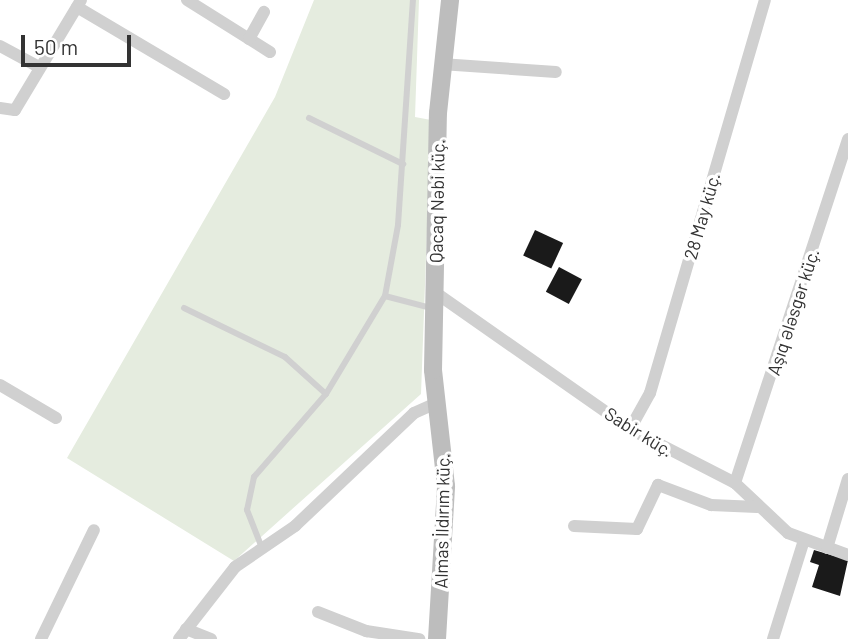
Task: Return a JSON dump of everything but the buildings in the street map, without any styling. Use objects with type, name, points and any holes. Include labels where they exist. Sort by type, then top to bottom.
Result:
[{"type":"street","points":[[187,0],[270,52]]},
{"type":"street","name":"Qacaq Nəbi küç.","points":[[436,403],[441,64],[450,0]]},
{"type":"street","name":"28 May küç.","points":[[630,429],[650,393],[765,0]]},
{"type":"street","points":[[0,108],[15,110],[79,3],[224,94]]},
{"type":"street","points":[[249,39],[264,12]]},
{"type":"street","points":[[0,46],[39,67]]},
{"type":"street","points":[[441,64],[556,72]]},
{"type":"street","name":"Aşıq Ələsgər küç.","points":[[735,483],[848,139]]},
{"type":"street","name":"Sabir küç.","points":[[436,301],[630,429],[735,483],[757,507],[804,540],[848,555]]},
{"type":"street","points":[[0,385],[56,418]]},
{"type":"street","points":[[211,639],[183,634],[224,578],[327,499],[414,414],[436,403]]},
{"type":"street","name":"Almas İldırım küç.","points":[[436,403],[446,486],[437,639]]},
{"type":"street","points":[[827,548],[848,479]]},
{"type":"street","points":[[574,526],[636,529],[658,485],[711,505],[757,507]]},
{"type":"street","points":[[41,639],[94,530]]},
{"type":"street","points":[[773,639],[804,540]]},
{"type":"street","points":[[318,612],[366,631],[419,639]]},
{"type":"lane","points":[[263,550],[247,510],[254,477],[326,394],[385,296],[402,164],[413,0]]},
{"type":"lane","points":[[309,118],[402,164]]},
{"type":"lane","points":[[385,296],[436,301]]},
{"type":"lane","points":[[184,308],[285,357],[326,394]]},
{"type":"shaded area","points":[[314,0],[419,0],[415,117],[431,120],[421,394],[234,561],[67,458],[275,97]]}]
